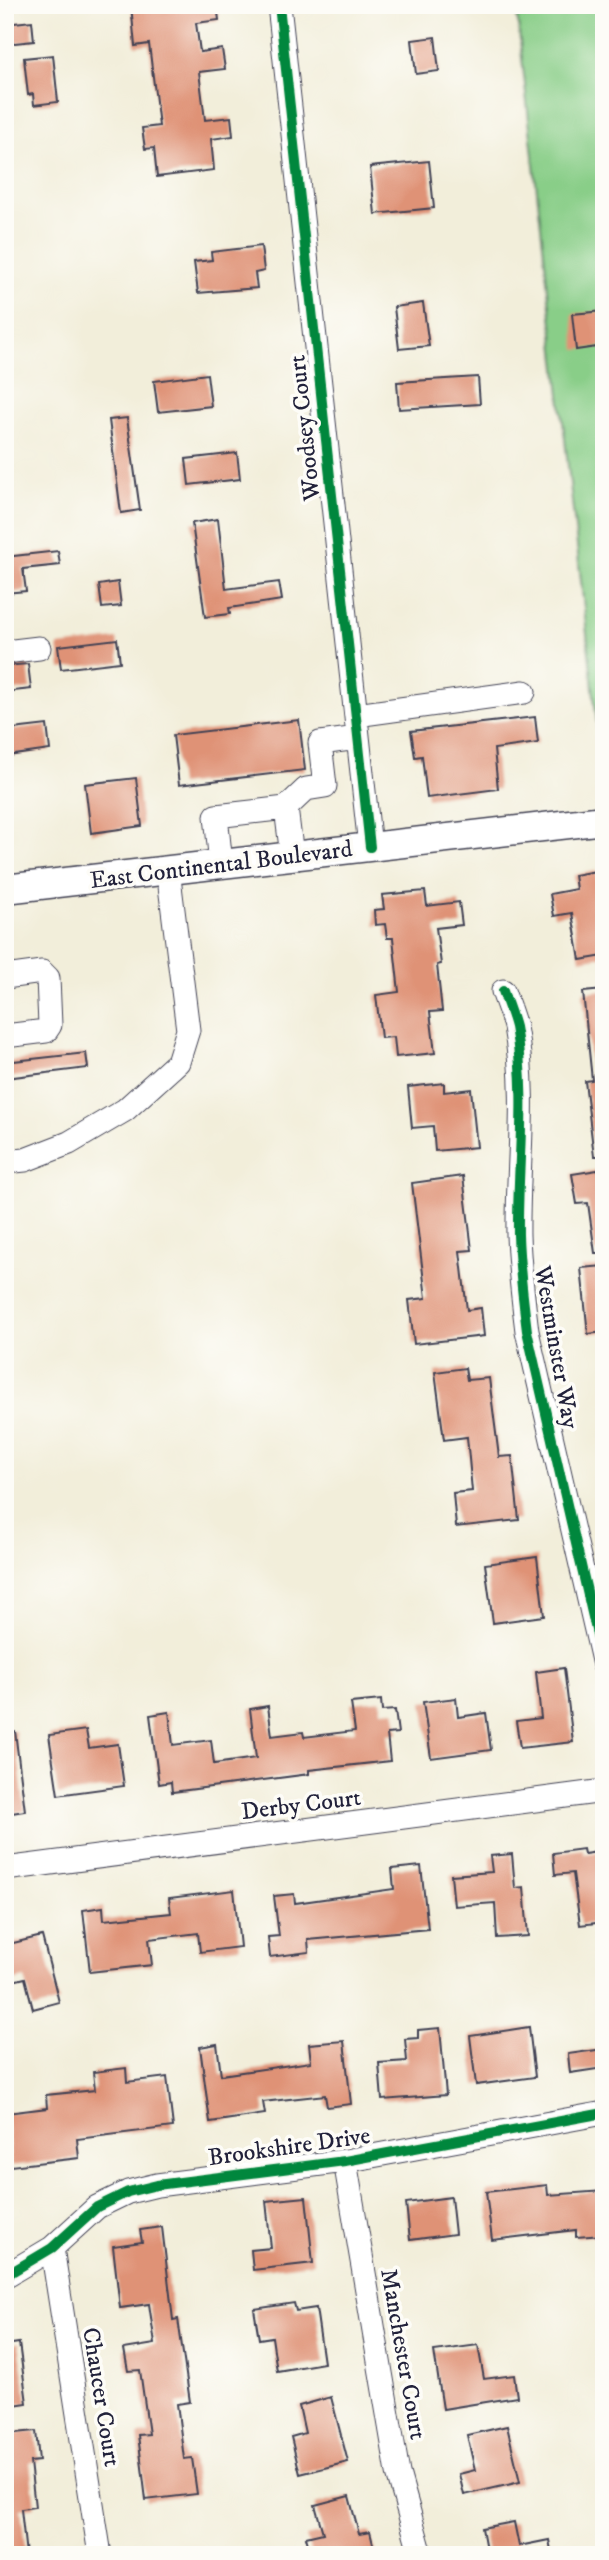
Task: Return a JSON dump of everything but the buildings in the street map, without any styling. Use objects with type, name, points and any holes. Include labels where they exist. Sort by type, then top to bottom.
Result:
[{"type":"main road","name":"East Continental Boulevard","points":[[5,889],[604,820]]},
{"type":"street","name":"Woodsey Court","points":[[279,5],[370,847]]},
{"type":"street","points":[[5,652],[39,648]]},
{"type":"street","points":[[222,864],[216,816],[286,808],[306,789],[325,786],[320,743],[357,727],[524,692]]},
{"type":"street","points":[[286,808],[292,856]]},
{"type":"street","points":[[5,1162],[24,1160],[69,1143],[125,1111],[178,1062],[188,1030],[168,870]]},
{"type":"street","points":[[5,977],[42,972],[48,978],[50,1025],[46,1031],[5,1036]]},
{"type":"street","name":"Westminster Way","points":[[503,991],[514,1025],[519,1061],[522,1111],[518,1235],[527,1331],[603,1655]]},
{"type":"street","name":"Derby Court","points":[[5,1870],[604,1791]]},
{"type":"street","name":"Brookshire Drive","points":[[5,2276],[52,2248],[97,2207],[128,2192],[157,2185],[345,2161],[604,2113]]},
{"type":"street","name":"Manchester Court","points":[[345,2161],[398,2473],[421,2555]]},
{"type":"street","name":"Chaucer Court","points":[[52,2248],[100,2555]]},
{"type":"green space","points":[[516,5],[604,5],[604,785]]},
{"type":"cycle path","points":[[279,5],[370,847]]},
{"type":"cycle path","points":[[503,991],[515,1027],[521,1078],[518,1235],[527,1331],[604,1665]]},
{"type":"cycle path","points":[[5,2276],[52,2248],[97,2207],[128,2192],[157,2185],[345,2161],[604,2113]]}]
